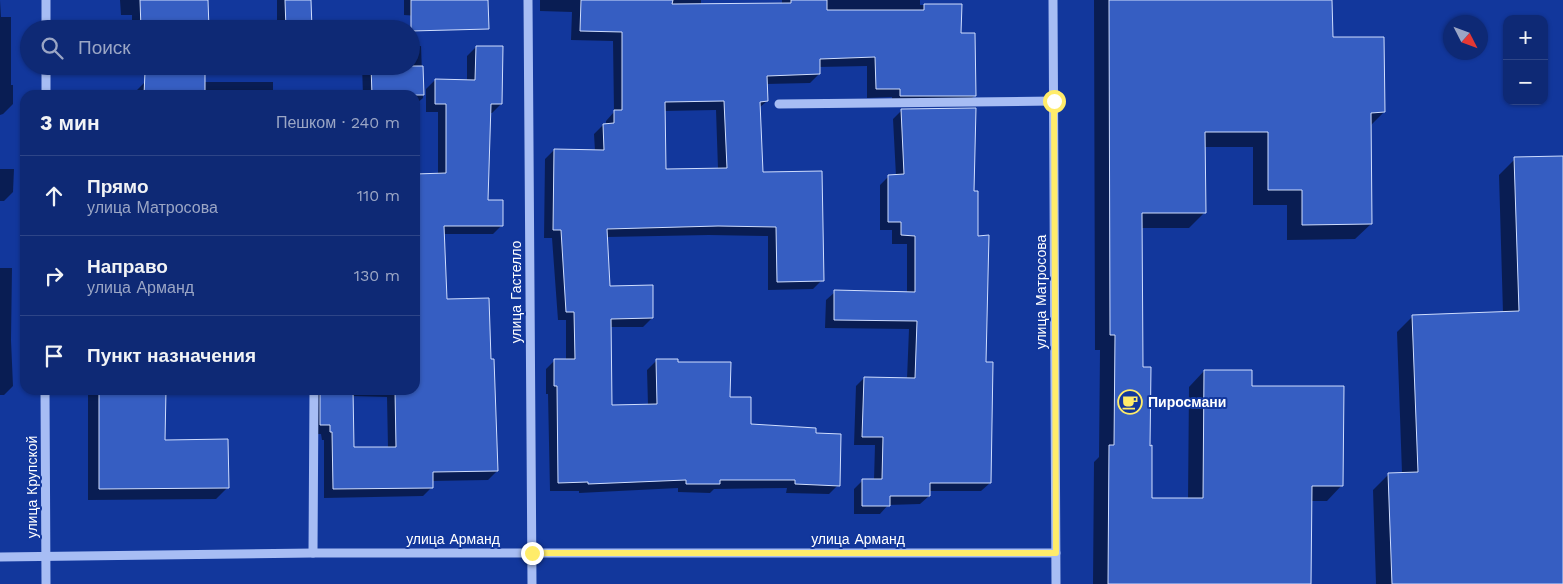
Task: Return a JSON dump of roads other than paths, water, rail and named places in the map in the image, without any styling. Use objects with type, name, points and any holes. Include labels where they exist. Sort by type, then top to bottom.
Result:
[{"type":"street","points":[[46,0],[46,20]]},
{"type":"street","name":"улица Гастелло","points":[[528,0],[532,584]]},
{"type":"street","name":"улица Матросова","points":[[1053,0],[1056,584]]},
{"type":"street","points":[[46,75],[46,90]]},
{"type":"street","points":[[779,104],[1054,101]]},
{"type":"street","name":"улица Крупской","points":[[46,395],[46,584]]},
{"type":"street","points":[[314,395],[314,553]]},
{"type":"street","name":"улица Арманд","points":[[0,557],[46,558],[314,553],[1056,553]]},
{"type":"place","name":"Пиросмани","points":[[1130,402]]}]
